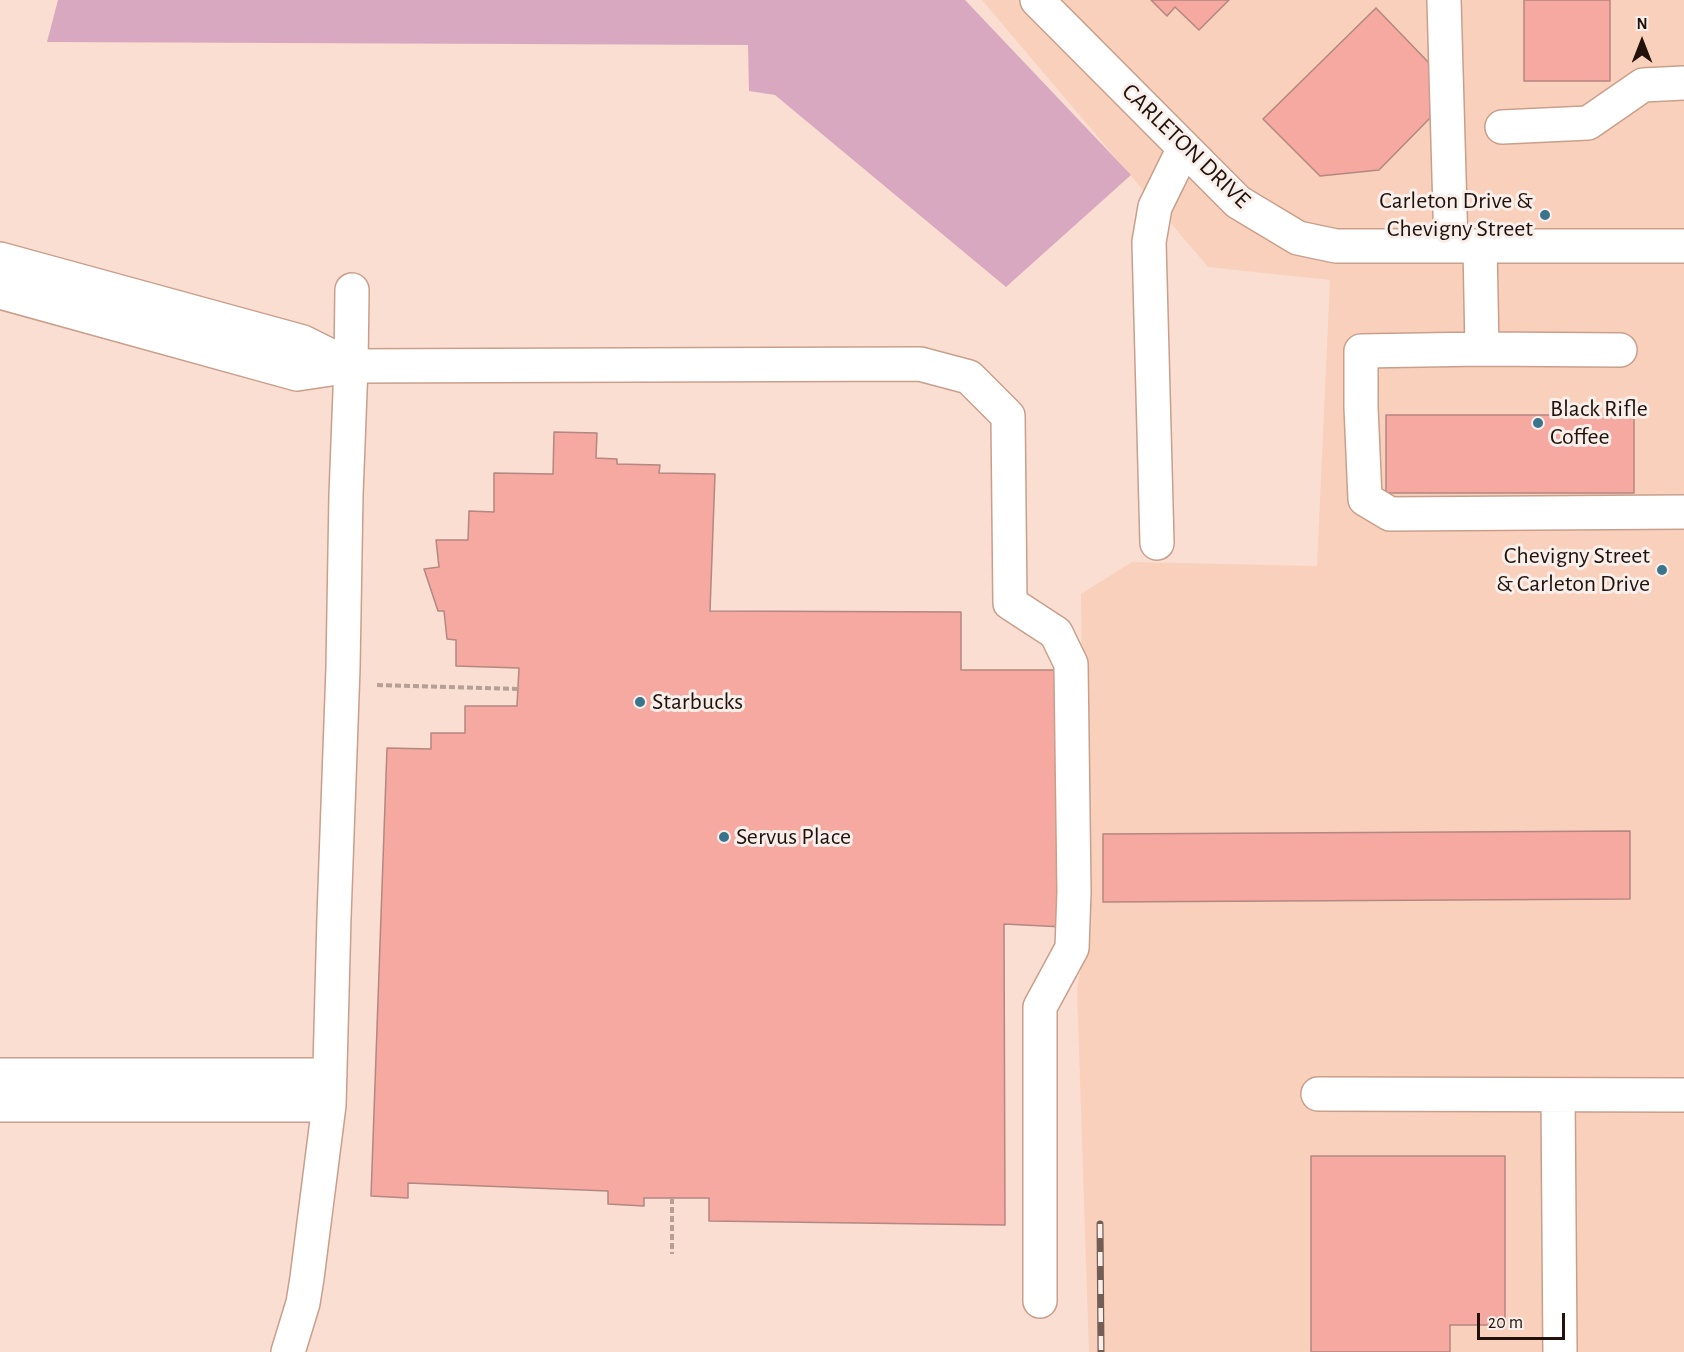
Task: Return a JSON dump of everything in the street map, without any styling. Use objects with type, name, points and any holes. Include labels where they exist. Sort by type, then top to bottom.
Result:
[{"type":"street","name":"CARLETON DRIVE","points":[[1037,0],[1238,202],[1298,238],[1336,246],[1684,246]]},
{"type":"street","points":[[1444,0],[1466,246],[1482,349]]},
{"type":"street","points":[[1502,127],[1588,123],[1643,85],[1684,83]]},
{"type":"street","points":[[1157,543],[1149,242],[1155,207],[1184,148]]},
{"type":"street","points":[[0,260],[303,342],[351,366]]},
{"type":"street","points":[[288,1352],[303,1303],[330,1090],[344,668],[352,290]]},
{"type":"street","points":[[0,292],[297,374],[351,366],[920,364],[969,377],[1008,416],[1010,603],[1056,633],[1071,664],[1074,892],[1072,948],[1040,1007],[1040,1301]]},
{"type":"street","points":[[1620,350],[1361,351],[1365,499],[1390,514],[1684,512]]},
{"type":"street","points":[[0,1075],[330,1090]]},
{"type":"street","points":[[0,1105],[330,1090]]},
{"type":"street","points":[[1318,1094],[1684,1095]]},
{"type":"street","points":[[1558,1095],[1560,1352]]},
{"type":"path","points":[[377,685],[518,688]]},
{"type":"path","points":[[672,1198],[672,1254]]},
{"type":"shaded area","points":[[58,0],[965,0],[1131,175],[1006,287],[775,95],[749,91],[748,45],[47,42]]},
{"type":"shaded area","points":[[982,0],[1684,0],[1684,1352],[1089,1352],[1077,989],[1085,946],[1081,594],[1132,562],[1317,566],[1330,280],[1208,267]]},
{"type":"building","points":[[1151,0],[1229,0],[1199,30],[1175,7],[1167,16]]},
{"type":"building","points":[[1524,0],[1610,0],[1610,81],[1524,81]]},
{"type":"building","points":[[1376,8],[1431,65],[1430,118],[1379,170],[1320,176],[1263,119]]},
{"type":"building","points":[[1386,415],[1634,415],[1634,493],[1386,493]]},
{"type":"building","name":"Servus Place","points":[[554,432],[597,433],[596,458],[617,459],[617,464],[660,465],[659,473],[715,474],[710,611],[961,612],[961,670],[1068,670],[1064,927],[1004,924],[1005,1225],[709,1221],[709,1198],[644,1198],[644,1206],[608,1204],[608,1191],[408,1183],[408,1198],[371,1196],[387,748],[431,749],[431,733],[465,733],[465,706],[517,706],[519,668],[456,666],[456,640],[447,639],[444,611],[438,611],[424,569],[439,567],[436,540],[468,540],[469,511],[494,512],[494,473],[553,474]]},
{"type":"building","points":[[1630,831],[1630,899],[1103,902],[1103,834]]},
{"type":"building","points":[[1311,1156],[1505,1156],[1505,1325],[1450,1325],[1450,1352],[1311,1352]]},
{"type":"railway","points":[[1100,1224],[1101,1352]]},
{"type":"place","name":"Carleton Drive & Chevigny Street","points":[[1545,215]]},
{"type":"place","name":"Black Rifle Coffee","points":[[1538,423]]},
{"type":"place","name":"Chevigny Street & Carleton Drive","points":[[1662,570]]},
{"type":"place","name":"Starbucks","points":[[640,702]]},
{"type":"place","name":"Servus Place","points":[[724,837]]}]
